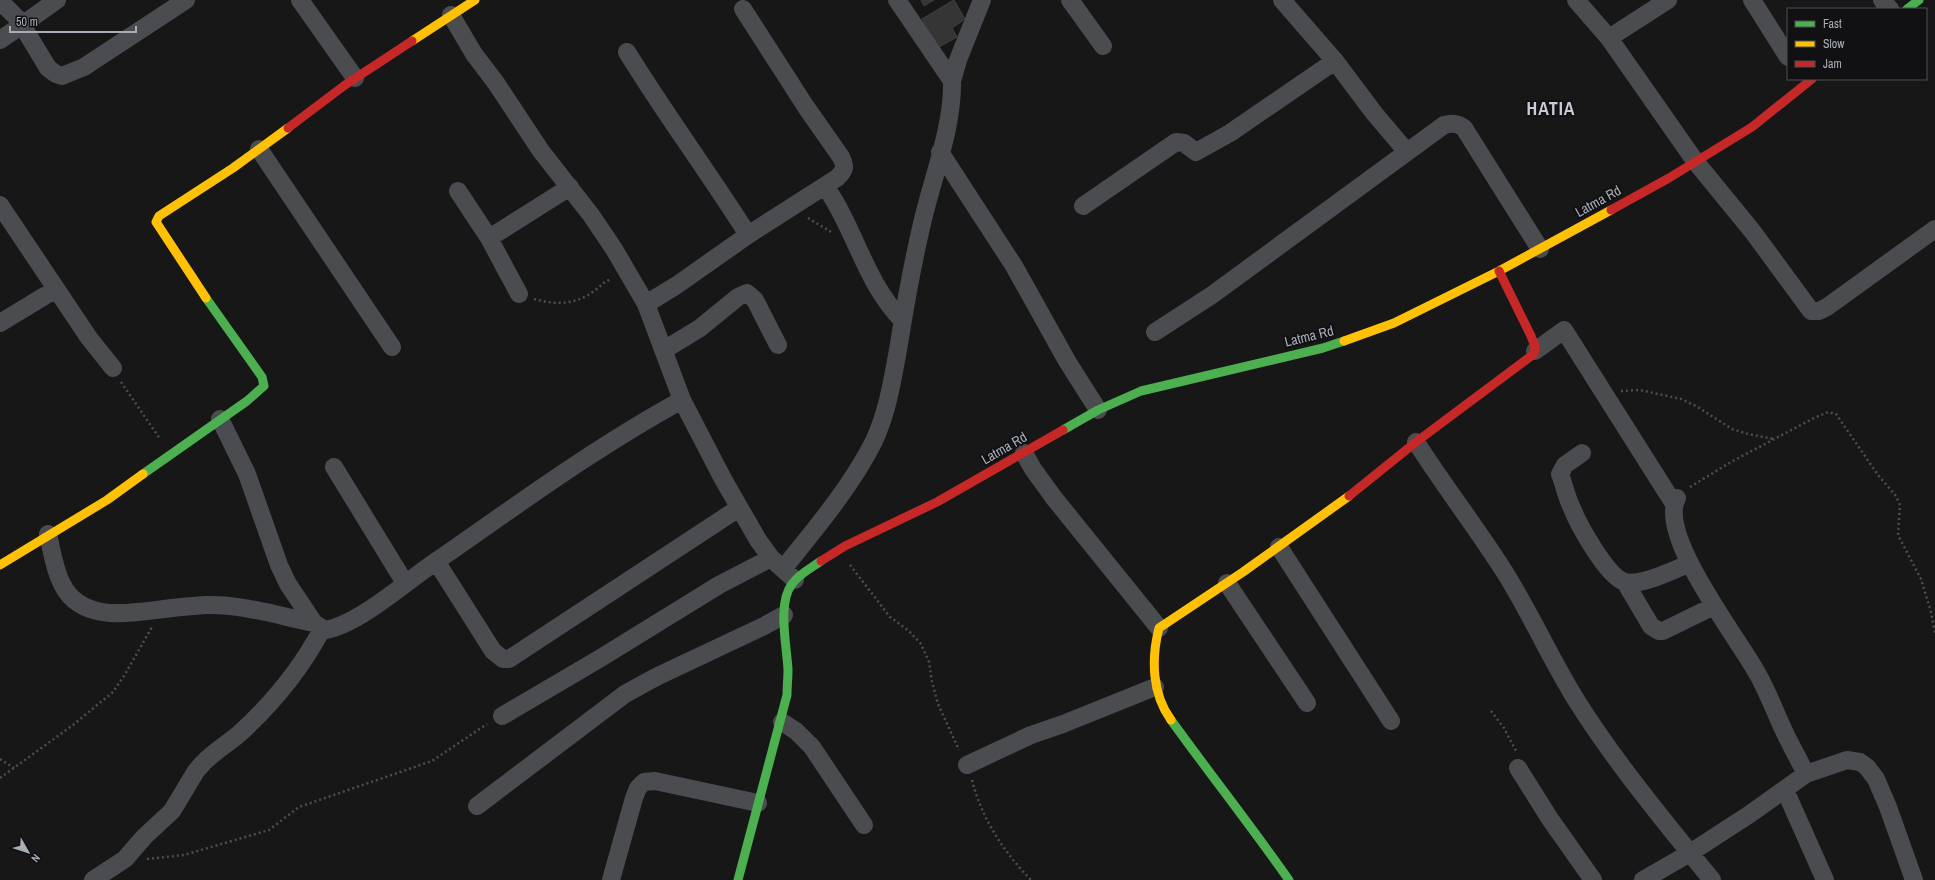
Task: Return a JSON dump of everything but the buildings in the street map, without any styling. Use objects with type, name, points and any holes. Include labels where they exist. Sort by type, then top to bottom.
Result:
[{"type":"street","points":[[0,40],[57,0]]},
{"type":"street","points":[[0,1],[22,25],[48,68],[56,74],[62,76],[84,67],[186,0]]},
{"type":"street","points":[[300,0],[355,78]]},
{"type":"street","points":[[0,565],[48,534],[107,500],[263,388],[265,382],[162,232],[156,222],[157,218],[162,213],[233,168],[355,78],[475,0]]},
{"type":"street","points":[[896,0],[952,81]]},
{"type":"street","points":[[502,716],[599,659],[719,584],[783,569],[825,515],[860,466],[874,440],[893,380],[921,227],[940,152],[952,93],[952,81],[958,60],[982,0]]},
{"type":"street","points":[[1070,0],[1103,46]]},
{"type":"street","points":[[1282,0],[1334,61],[1374,113],[1407,152]]},
{"type":"street","points":[[1576,0],[1609,38],[1695,161],[1753,232],[1807,309],[1815,312],[1827,307],[1935,229]]},
{"type":"street","points":[[1609,38],[1668,0]]},
{"type":"street","points":[[1752,0],[1787,55]]},
{"type":"street","points":[[1882,0],[1889,8]]},
{"type":"street","points":[[1908,8],[1919,0]]},
{"type":"street","points":[[646,304],[677,285],[748,235],[825,186],[843,172],[845,164],[841,156],[806,107],[743,9]]},
{"type":"street","points":[[451,15],[474,54],[496,83],[541,151],[591,215],[633,282],[646,304],[682,400],[758,540],[783,569],[786,597],[784,615],[788,672],[787,695],[782,722],[758,803],[744,877]]},
{"type":"street","points":[[627,52],[657,101],[713,181],[748,235]]},
{"type":"street","points":[[1083,206],[1176,142],[1184,143],[1196,152],[1205,148],[1230,133],[1334,61]]},
{"type":"street","name":"Latma Rd","points":[[783,569],[821,560],[845,546],[892,525],[1024,453],[1098,410],[1141,391],[1323,348],[1362,336],[1394,323],[1499,271],[1669,178],[1752,126],[1808,80]]},
{"type":"street","points":[[1155,332],[1212,295],[1444,125],[1451,123],[1458,124],[1464,128],[1540,249]]},
{"type":"street","points":[[259,149],[392,347]]},
{"type":"street","points":[[940,152],[1014,266],[1067,361],[1098,410]]},
{"type":"street","points":[[825,186],[854,236],[876,286],[885,302],[903,321]]},
{"type":"street","points":[[489,238],[570,187]]},
{"type":"street","points":[[458,191],[489,238],[519,294]]},
{"type":"street","points":[[0,205],[89,338],[112,368]]},
{"type":"street","points":[[1499,271],[1531,336],[1535,351]]},
{"type":"street","points":[[0,323],[56,289]]},
{"type":"street","points":[[664,350],[700,328],[738,297],[747,293],[753,296],[758,304],[778,345]]},
{"type":"street","points":[[1289,880],[1237,807],[1170,722],[1162,708],[1155,687],[1155,642],[1159,628],[1279,546],[1385,468],[1416,442],[1528,360],[1535,351],[1564,330],[1676,501],[1673,511],[1676,529],[1690,563],[1714,606],[1757,673],[1784,732],[1806,774]]},
{"type":"street","points":[[48,534],[62,585],[69,596],[77,602],[101,612],[133,614],[165,608],[222,606],[259,611],[329,629],[369,610],[436,561],[624,433],[682,400]]},
{"type":"street","points":[[220,419],[248,474],[279,565],[288,584],[318,626]]},
{"type":"street","points":[[1416,442],[1442,482],[1476,527],[1504,572],[1578,704],[1628,773],[1712,880]]},
{"type":"street","points":[[1024,453],[1054,498],[1159,628]]},
{"type":"street","points":[[1582,453],[1561,469],[1560,474],[1571,506],[1584,533],[1601,560],[1617,577],[1625,582],[1651,626],[1658,631],[1663,631],[1714,606]]},
{"type":"street","points":[[334,467],[405,583]]},
{"type":"street","points":[[436,561],[493,651],[503,660],[509,659],[740,508]]},
{"type":"street","points":[[1279,546],[1391,721]]},
{"type":"street","points":[[1625,582],[1646,580],[1690,563]]},
{"type":"street","points":[[1226,583],[1307,703]]},
{"type":"street","points":[[477,806],[625,694],[656,677],[762,627],[784,615]]},
{"type":"street","points":[[93,880],[125,859],[144,837],[172,811],[188,783],[203,763],[256,718],[293,675],[311,650],[318,626]]},
{"type":"street","points":[[967,765],[1031,735],[1063,724],[1155,687]]},
{"type":"street","points":[[782,722],[796,731],[812,747],[864,825]]},
{"type":"street","points":[[1643,880],[1690,853],[1750,814],[1806,774],[1847,760],[1860,762],[1867,767],[1876,779],[1914,880]]},
{"type":"street","points":[[1518,768],[1550,819],[1593,880]]},
{"type":"street","points":[[611,880],[634,798],[638,788],[644,782],[655,781],[758,803]]},
{"type":"street","points":[[1785,790],[1825,880]]},
{"type":"path","points":[[803,216],[839,236],[850,240],[854,236]]},
{"type":"path","points":[[519,294],[550,304],[565,303],[583,299],[604,281],[614,278],[633,282]]},
{"type":"path","points":[[112,368],[170,455]]},
{"type":"path","points":[[1617,395],[1626,390],[1640,390],[1675,398],[1696,406],[1732,428],[1748,434],[1774,439]]},
{"type":"path","points":[[1676,501],[1706,477],[1822,414],[1833,412],[1836,414],[1878,475],[1896,496],[1900,506],[1898,535],[1921,579],[1935,633]]},
{"type":"path","points":[[845,546],[848,562],[874,598],[890,618],[909,631],[921,644],[929,662],[932,682],[938,704],[967,765],[979,807],[989,825],[1014,861],[1031,880]]},
{"type":"path","points":[[0,778],[95,708],[113,692],[165,608]]},
{"type":"path","points":[[1491,711],[1504,728],[1516,751],[1518,768]]},
{"type":"path","points":[[125,859],[150,860],[184,855],[261,833],[276,826],[299,807],[432,760],[486,724],[502,716]]},
{"type":"path","points":[[0,759],[14,768]]},
{"type":"traffic: fast","points":[[1908,8],[1919,0]]},
{"type":"traffic: fast","points":[[143,474],[247,401],[264,386],[262,377],[206,298]]},
{"type":"traffic: fast","points":[[1063,430],[1098,410],[1141,391],[1323,348],[1344,341]]},
{"type":"traffic: fast","points":[[738,880],[787,695],[788,670],[784,626],[787,592],[798,577],[821,561]]},
{"type":"traffic: fast","points":[[1171,720],[1289,880]]},
{"type":"traffic: slow","points":[[412,41],[475,0]]},
{"type":"traffic: slow","points":[[206,298],[156,222],[159,216],[233,168],[288,128]]},
{"type":"traffic: slow","points":[[1344,341],[1394,323],[1499,271],[1611,210]]},
{"type":"traffic: slow","points":[[0,565],[107,500],[143,474]]},
{"type":"traffic: slow","points":[[1171,720],[1160,699],[1155,676],[1154,664],[1156,640],[1159,628],[1243,572],[1349,496]]},
{"type":"traffic: jam","points":[[288,128],[345,85],[412,41]]},
{"type":"traffic: jam","points":[[1611,210],[1669,178],[1752,127],[1811,80]]},
{"type":"traffic: jam","points":[[1349,496],[1416,442],[1534,354],[1535,346],[1531,336],[1499,271]]},
{"type":"traffic: jam","points":[[821,561],[845,546],[937,502],[1063,430]]},
{"type":"district","name":"HATIA","points":[[1551,108]]}]
